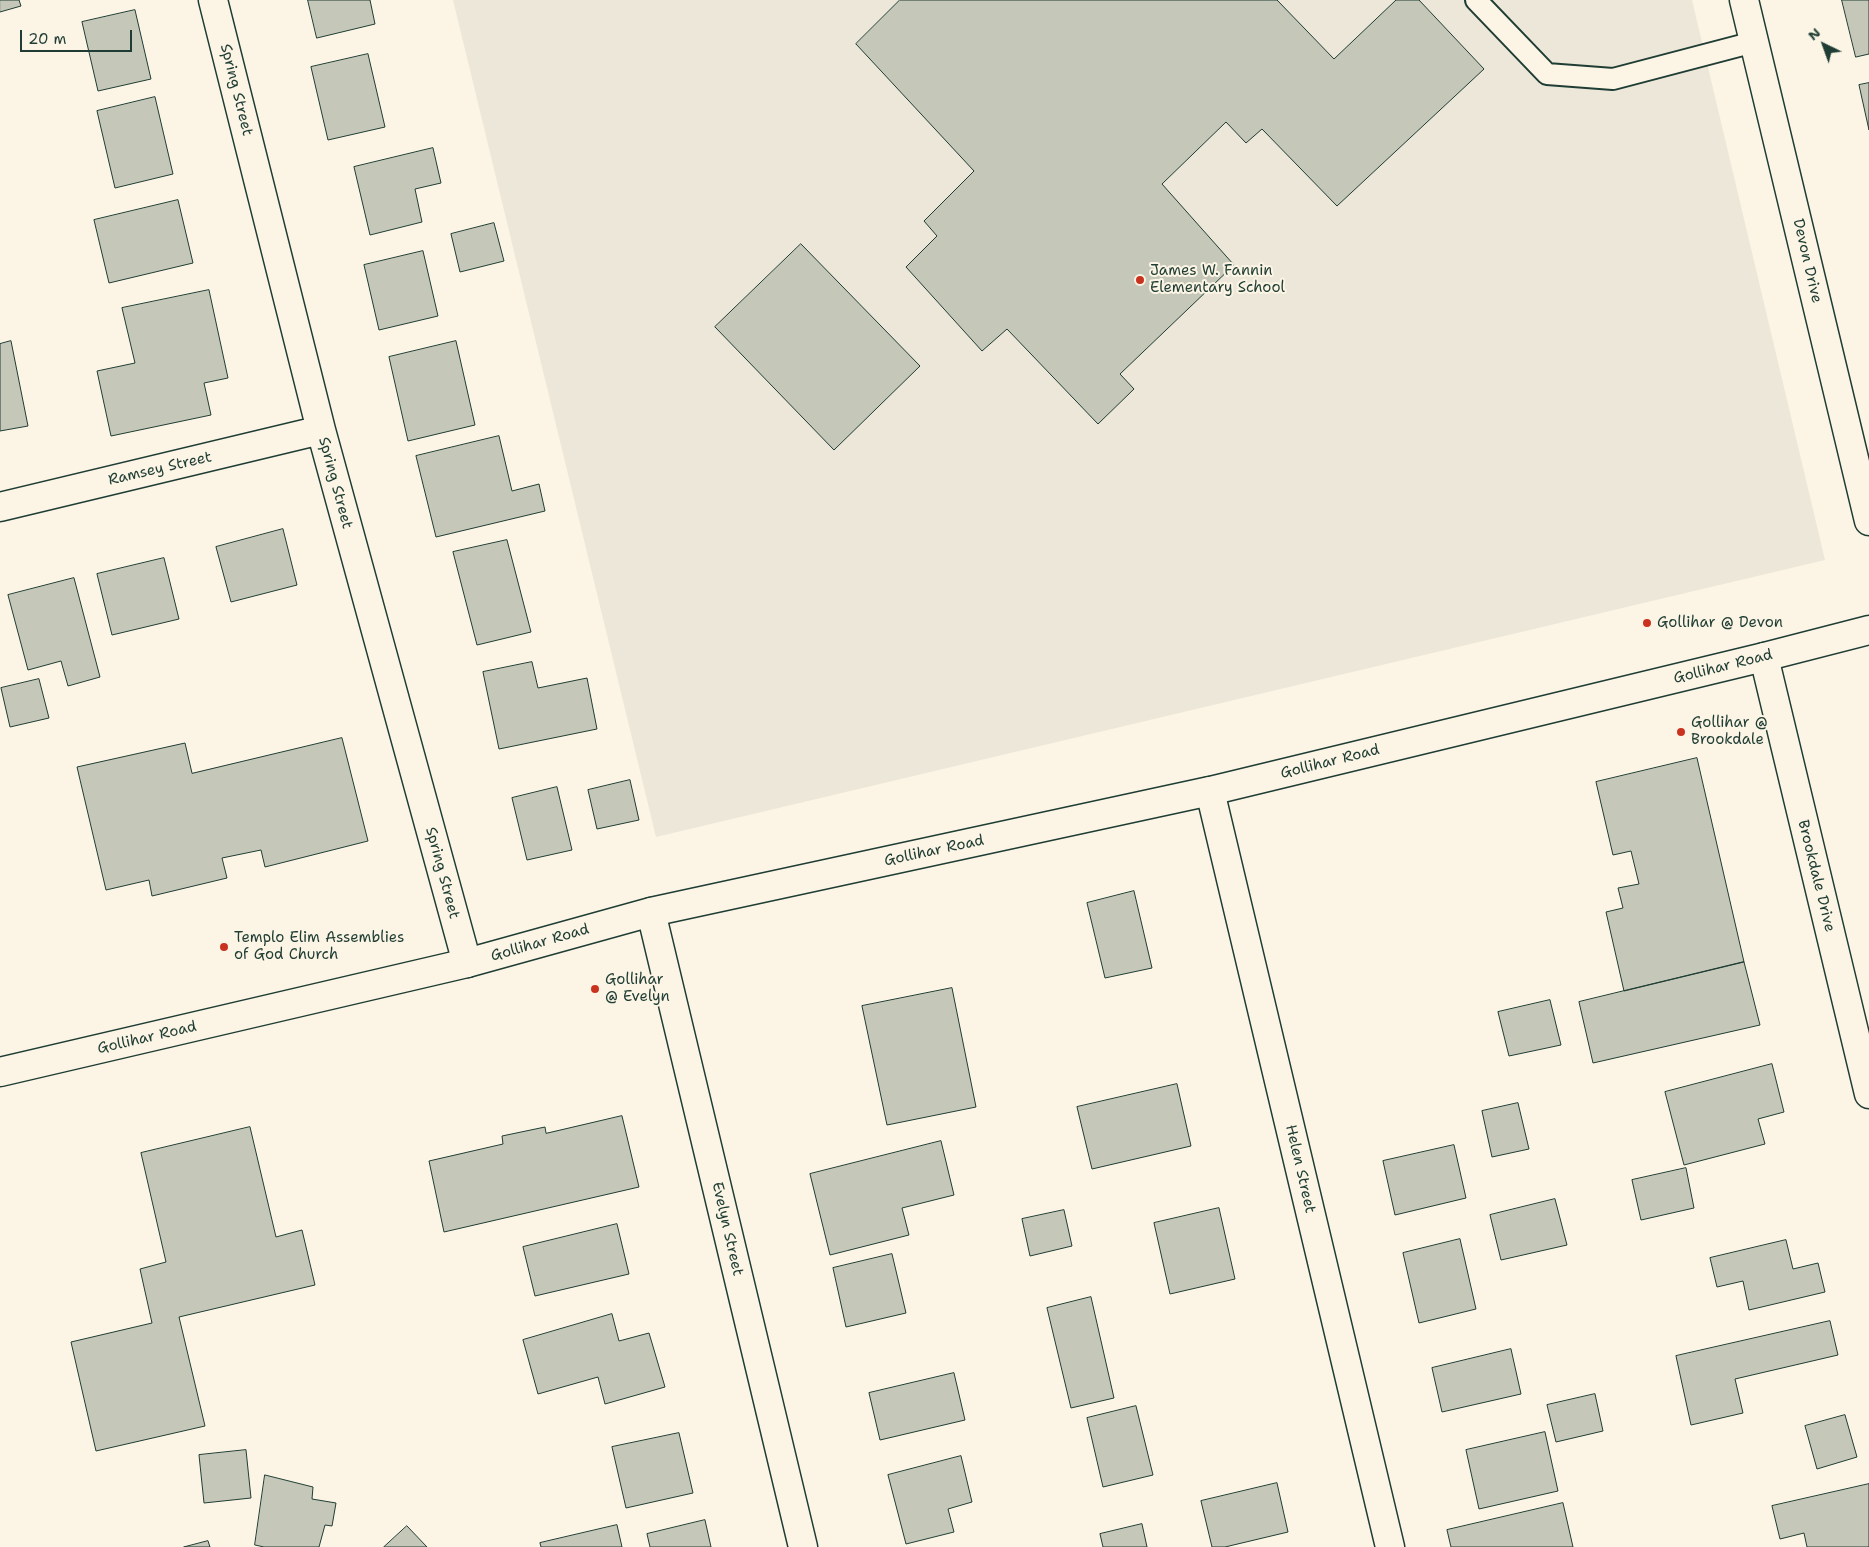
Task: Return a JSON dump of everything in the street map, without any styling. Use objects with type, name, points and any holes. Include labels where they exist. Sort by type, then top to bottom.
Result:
[{"type":"street","name":"Spring Street","points":[[213,0],[321,430],[467,963]]},
{"type":"street","name":"Devon Drive","points":[[1744,0],[1869,521]]},
{"type":"street","name":"Ramsey Street","points":[[0,507],[321,430]]},
{"type":"street","name":"Gollihar Road","points":[[0,1072],[467,963],[652,912],[1210,791],[1869,630]]},
{"type":"street","name":"Brookdale Drive","points":[[1764,657],[1869,1094]]},
{"type":"street","name":"Helen Street","points":[[1210,791],[1390,1547]]},
{"type":"street","name":"Evelyn Street","points":[[652,912],[803,1547]]},
{"type":"lane","points":[[1476,0],[1547,74],[1613,79],[1754,42]]},
{"type":"shaded area","name":"James W. Fannin Elementary School","points":[[453,0],[1692,0],[1825,560],[656,837]]},
{"type":"building","points":[[0,0],[19,0],[21,6],[0,12]]},
{"type":"building","points":[[308,0],[370,0],[375,24],[317,38]]},
{"type":"building","points":[[900,0],[1277,0],[1334,59],[1396,0],[1419,0],[1484,69],[1337,206],[1262,129],[1246,143],[1226,122],[1162,184],[1234,265],[1120,374],[1134,389],[1098,424],[1007,329],[982,351],[906,267],[937,236],[924,221],[974,171],[856,44]]},
{"type":"building","points":[[1842,0],[1869,0],[1869,54],[1856,57]]},
{"type":"building","points":[[135,10],[151,79],[98,91],[82,22]]},
{"type":"building","points":[[368,54],[385,127],[328,140],[311,67]]},
{"type":"building","points":[[1869,83],[1869,130],[1859,85]]},
{"type":"building","points":[[155,97],[173,174],[115,188],[97,111]]},
{"type":"building","points":[[433,148],[441,183],[415,189],[422,222],[370,235],[354,167]]},
{"type":"building","points":[[178,200],[193,263],[109,283],[94,220]]},
{"type":"building","points":[[494,223],[504,261],[460,272],[451,234]]},
{"type":"building","points":[[801,244],[920,366],[834,450],[715,327]]},
{"type":"building","points":[[423,251],[438,316],[379,330],[364,265]]},
{"type":"building","points":[[209,290],[228,378],[204,383],[211,415],[111,436],[97,371],[135,363],[122,308]]},
{"type":"building","points":[[11,341],[28,426],[0,431],[0,344]]},
{"type":"building","points":[[456,341],[475,425],[408,441],[389,357]]},
{"type":"building","points":[[499,436],[512,491],[539,484],[545,511],[436,537],[416,456]]},
{"type":"building","points":[[283,529],[297,585],[231,602],[216,547]]},
{"type":"building","points":[[507,540],[531,632],[477,645],[453,552]]},
{"type":"building","points":[[164,558],[179,619],[112,635],[97,574]]},
{"type":"building","points":[[74,578],[100,677],[68,686],[61,661],[28,670],[8,595]]},
{"type":"building","points":[[532,662],[538,688],[587,678],[597,729],[499,749],[483,672]]},
{"type":"building","points":[[39,679],[49,718],[10,727],[1,688]]},
{"type":"building","points":[[342,738],[368,841],[265,867],[261,850],[222,858],[227,878],[152,896],[149,880],[106,890],[77,767],[185,743],[192,773]]},
{"type":"building","points":[[1697,758],[1744,962],[1624,991],[1606,912],[1623,908],[1618,888],[1639,884],[1631,851],[1613,855],[1596,782]]},
{"type":"building","points":[[630,780],[639,820],[597,829],[588,790]]},
{"type":"building","points":[[557,787],[572,850],[527,860],[512,798]]},
{"type":"building","points":[[1134,891],[1152,968],[1105,978],[1087,903]]},
{"type":"building","points":[[1744,962],[1760,1025],[1593,1063],[1579,1002]]},
{"type":"building","points":[[952,988],[976,1107],[887,1125],[862,1006]]},
{"type":"building","points":[[1550,1000],[1561,1045],[1509,1056],[1498,1012]]},
{"type":"building","points":[[1772,1064],[1784,1112],[1758,1119],[1765,1144],[1684,1165],[1665,1092]]},
{"type":"building","points":[[1177,1084],[1191,1146],[1092,1169],[1077,1107]]},
{"type":"building","points":[[1518,1103],[1529,1149],[1492,1157],[1482,1111]]},
{"type":"building","points":[[622,1116],[639,1187],[444,1232],[429,1161],[503,1144],[502,1136],[545,1127],[546,1133]]},
{"type":"building","points":[[250,1127],[276,1237],[302,1230],[315,1285],[179,1317],[205,1426],[96,1451],[71,1342],[152,1323],[140,1269],[166,1262],[141,1153]]},
{"type":"building","points":[[941,1141],[954,1195],[902,1208],[909,1235],[830,1255],[810,1174]]},
{"type":"building","points":[[1454,1145],[1466,1198],[1395,1215],[1383,1161]]},
{"type":"building","points":[[1686,1168],[1694,1208],[1641,1220],[1632,1180]]},
{"type":"building","points":[[1555,1199],[1567,1245],[1501,1260],[1490,1215]]},
{"type":"building","points":[[1219,1208],[1235,1279],[1170,1294],[1154,1223]]},
{"type":"building","points":[[1064,1210],[1072,1246],[1030,1256],[1022,1219]]},
{"type":"building","points":[[617,1224],[629,1274],[535,1296],[523,1247]]},
{"type":"building","points":[[1460,1239],[1476,1309],[1419,1323],[1403,1253]]},
{"type":"building","points":[[1786,1240],[1793,1269],[1818,1263],[1825,1292],[1749,1310],[1743,1281],[1717,1287],[1710,1258]]},
{"type":"building","points":[[892,1254],[906,1313],[846,1327],[833,1268]]},
{"type":"building","points":[[1091,1297],[1114,1398],[1071,1408],[1047,1308]]},
{"type":"building","points":[[612,1314],[619,1341],[649,1333],[665,1387],[605,1404],[598,1377],[538,1394],[523,1340]]},
{"type":"building","points":[[1830,1321],[1838,1355],[1735,1379],[1743,1413],[1691,1425],[1676,1356]]},
{"type":"building","points":[[1511,1349],[1521,1394],[1442,1412],[1432,1368]]},
{"type":"building","points":[[954,1373],[965,1420],[880,1440],[869,1393]]},
{"type":"building","points":[[1595,1394],[1603,1431],[1556,1442],[1547,1405]]},
{"type":"building","points":[[1136,1406],[1153,1475],[1103,1487],[1087,1418]]},
{"type":"building","points":[[1845,1415],[1857,1457],[1817,1469],[1805,1426]]},
{"type":"building","points":[[1545,1432],[1558,1491],[1479,1509],[1466,1450]]},
{"type":"building","points":[[679,1433],[693,1493],[626,1508],[612,1447]]},
{"type":"building","points":[[246,1450],[251,1498],[204,1503],[199,1455]]},
{"type":"building","points":[[961,1456],[972,1502],[948,1509],[954,1532],[906,1544],[888,1475]]},
{"type":"building","points":[[265,1475],[313,1487],[312,1499],[336,1503],[332,1526],[325,1525],[319,1547],[264,1547],[255,1545]]},
{"type":"building","points":[[1277,1483],[1288,1532],[1225,1547],[1212,1547],[1201,1501]]},
{"type":"building","points":[[1869,1484],[1869,1547],[1807,1547],[1804,1533],[1780,1539],[1772,1506]]},
{"type":"building","points":[[1563,1503],[1573,1547],[1451,1547],[1447,1530]]},
{"type":"building","points":[[705,1520],[711,1547],[650,1547],[647,1534]]},
{"type":"building","points":[[1142,1524],[1147,1547],[1103,1547],[1100,1534]]},
{"type":"building","points":[[617,1525],[622,1547],[541,1547],[540,1543]]},
{"type":"building","points":[[407,1526],[427,1547],[384,1547]]},
{"type":"building","points":[[208,1541],[210,1547],[184,1547]]},
{"type":"place","name":"James W. Fannin Elementary School","points":[[1140,280]]},
{"type":"place","name":"Gollihar @ Devon","points":[[1647,623]]},
{"type":"place","name":"Gollihar @ Brookdale","points":[[1681,732]]},
{"type":"place","name":"Templo Elim Assemblies of God Church","points":[[224,947]]},
{"type":"place","name":"Gollihar @ Evelyn","points":[[595,989]]}]
